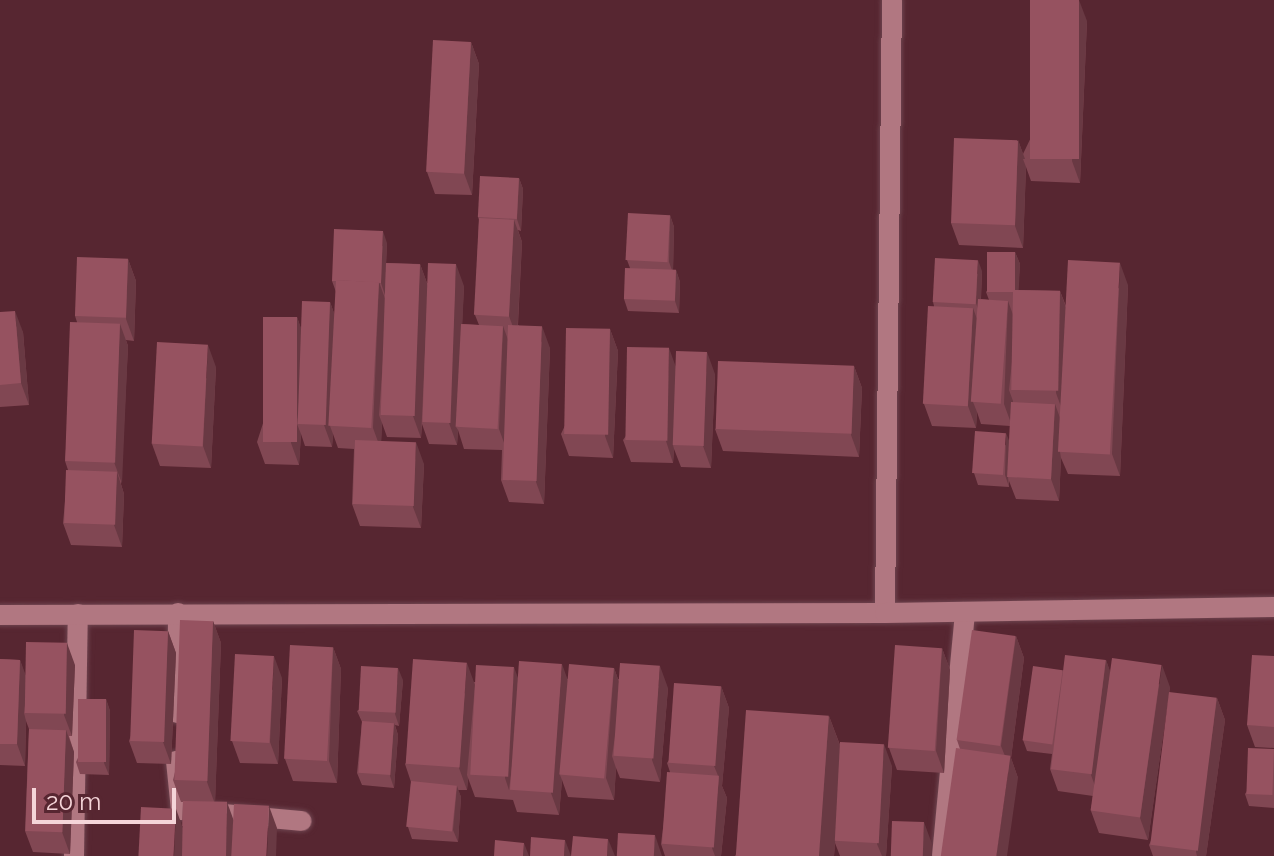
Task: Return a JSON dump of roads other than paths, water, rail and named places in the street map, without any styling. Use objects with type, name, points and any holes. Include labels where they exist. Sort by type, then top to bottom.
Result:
[{"type":"street","points":[[885,613],[892,0]]},
{"type":"street","points":[[0,615],[885,613],[1274,607]]},
{"type":"street","points":[[942,856],[965,612]]},
{"type":"street","points":[[178,613],[176,738],[181,810],[302,821]]},
{"type":"street","points":[[74,856],[78,614]]}]
